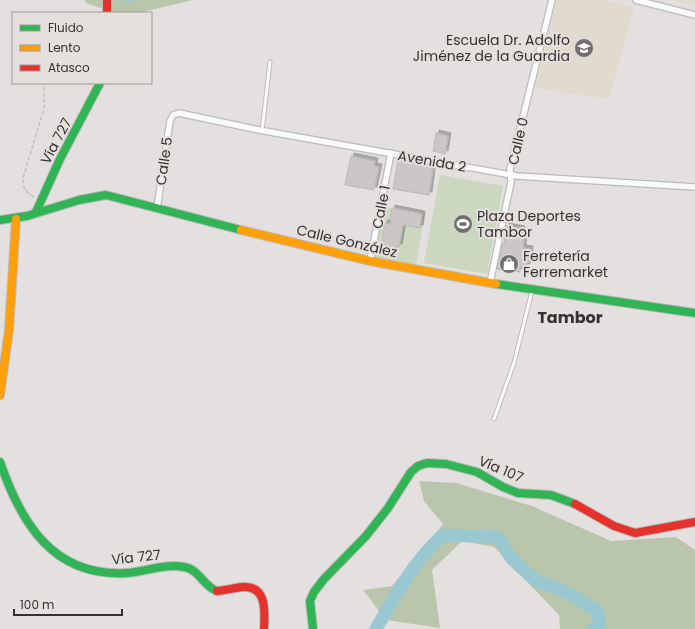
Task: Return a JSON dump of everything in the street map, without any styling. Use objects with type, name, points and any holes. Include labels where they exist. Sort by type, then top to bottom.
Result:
[{"type":"street","points":[[107,0],[108,12]]},
{"type":"street","name":"Calle 0","points":[[490,283],[511,175],[510,169],[552,0]]},
{"type":"street","points":[[636,0],[695,15]]},
{"type":"street","name":"Vía 727","points":[[36,212],[42,197],[99,84]]},
{"type":"street","name":"Avenida 2","points":[[173,115],[179,113],[262,131],[511,175],[695,187]]},
{"type":"street","name":"Calle 5","points":[[157,208],[170,120],[173,115]]},
{"type":"street","name":"Calle 1","points":[[370,261],[391,153]]},
{"type":"street","name":"Calle González","points":[[0,220],[16,219],[84,197],[100,195],[116,197],[194,219],[370,261],[490,283],[695,313]]},
{"type":"street","points":[[0,395],[9,330],[16,219]]},
{"type":"street","name":"Vía 727","points":[[0,462],[13,499],[27,524],[53,551],[66,560],[92,571],[108,573],[125,573],[176,565],[187,567],[196,572],[216,591],[225,591],[242,587],[253,588],[261,594],[264,602],[264,629]]},
{"type":"street","name":"Vía 107","points":[[313,629],[310,601],[314,592],[324,578],[366,536],[388,508],[411,472],[418,466],[427,463],[446,464],[477,472],[503,487],[518,493],[551,495],[575,504],[614,526],[635,533],[695,522]]},
{"type":"lane","points":[[262,131],[270,62]]},
{"type":"lane","points":[[494,419],[514,363],[533,289]]},
{"type":"path","points":[[42,197],[34,197],[28,194],[23,183],[44,108],[44,84]]},
{"type":"shaded area","name":"Escuela Dr. Adolfo Jiménez de la Guardia","points":[[557,0],[605,0],[634,8],[609,99],[535,88]]},
{"type":"shaded area","points":[[671,0],[695,0],[695,6]]},
{"type":"green space","points":[[85,0],[193,0],[142,12],[112,12],[86,3]]},
{"type":"green space","name":"Plaza Deportes Tambor","points":[[440,175],[503,186],[487,274],[424,263]]},
{"type":"green space","points":[[383,207],[392,208],[390,223],[420,228],[422,214],[425,214],[416,265],[375,257]]},
{"type":"green space","points":[[419,481],[456,483],[532,506],[611,541],[676,537],[695,550],[695,629],[560,629],[559,615],[494,547],[462,541],[432,570],[440,628],[386,620],[363,590],[392,586],[443,524],[424,501]]},
{"type":"building","points":[[436,133],[448,136],[445,154],[433,151]]},
{"type":"building","points":[[351,156],[375,161],[374,166],[379,167],[374,190],[345,185]]},
{"type":"building","points":[[398,159],[433,165],[429,195],[393,189]]},
{"type":"building","points":[[392,208],[422,214],[420,228],[403,225],[399,247],[395,247],[393,255],[380,252],[385,223],[390,224]]},
{"type":"building","points":[[506,226],[522,229],[522,237],[524,238],[523,248],[530,249],[527,267],[520,266],[520,272],[497,269],[502,244],[504,244]]},
{"type":"waterway","points":[[122,0],[124,3],[133,0]]},
{"type":"waterway","points":[[376,629],[414,567],[443,535],[498,537],[512,559],[535,580],[568,593],[597,611],[600,624],[593,629]]},
{"type":"traffic: fast","points":[[36,212],[60,159],[99,84]]},
{"type":"traffic: fast","points":[[0,220],[27,216],[79,200],[106,195],[241,230]]},
{"type":"traffic: fast","points":[[496,284],[695,313]]},
{"type":"traffic: fast","points":[[0,462],[18,506],[30,525],[44,542],[60,556],[78,566],[100,572],[126,573],[169,566],[189,568],[198,574],[208,586],[217,591]]},
{"type":"traffic: fast","points":[[313,629],[310,601],[314,592],[324,579],[366,536],[388,508],[411,472],[418,466],[427,463],[446,464],[477,472],[503,487],[518,493],[551,495],[575,504]]},
{"type":"traffic: slow","points":[[0,395],[9,330],[16,219]]},
{"type":"traffic: slow","points":[[241,230],[370,261],[496,284]]},
{"type":"traffic: jam","points":[[107,0],[107,12]]},
{"type":"traffic: jam","points":[[575,504],[614,526],[635,533],[695,522]]},
{"type":"traffic: jam","points":[[217,591],[242,587],[250,587],[256,590],[263,600],[264,629]]},
{"type":"place","name":"Escuela Dr. Adolfo Jiménez de la Guardia","points":[[584,48]]},
{"type":"place","name":"Plaza Deportes Tambor","points":[[463,224]]},
{"type":"place","name":"Ferretería Ferremarket","points":[[509,264]]},
{"type":"district","name":"Tambor","points":[[570,317]]}]
